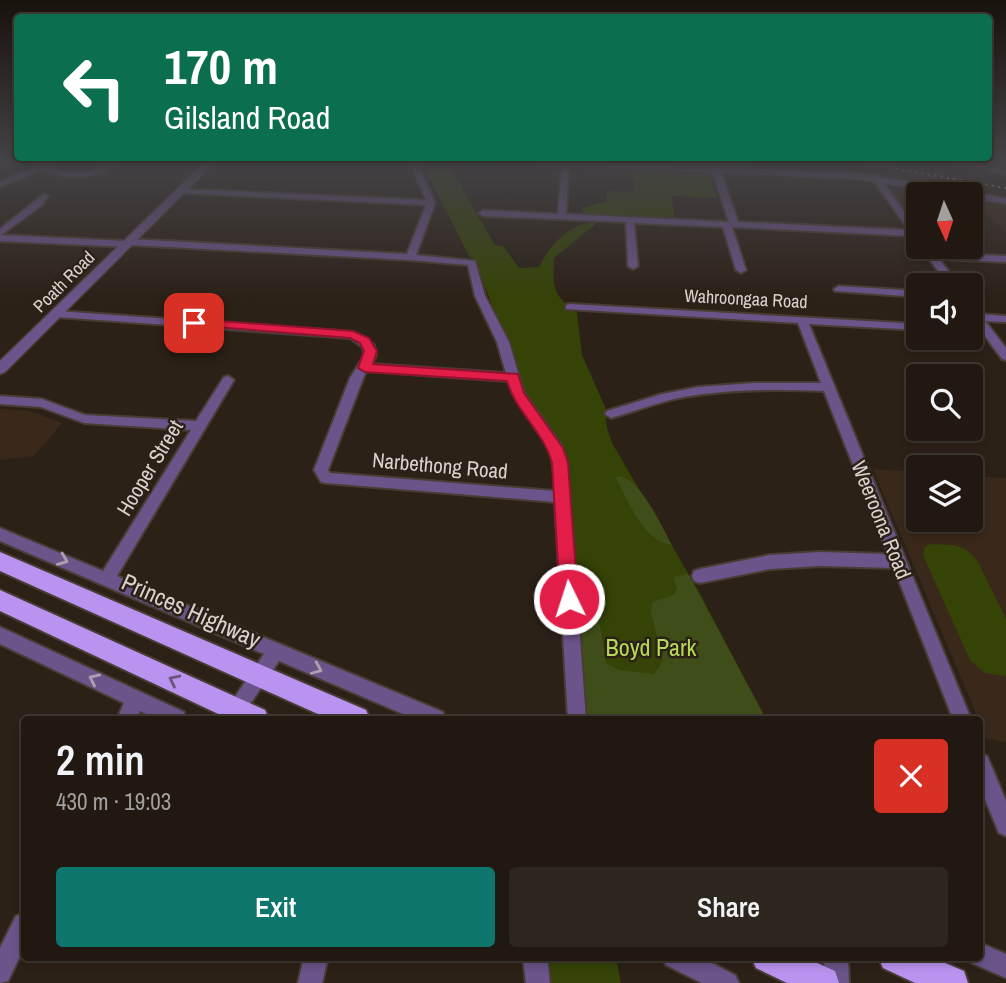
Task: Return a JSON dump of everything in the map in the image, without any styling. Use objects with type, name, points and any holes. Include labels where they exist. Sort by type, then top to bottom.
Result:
[{"type":"highway","name":"Princes Highway","points":[[0,561],[349,716]]},
{"type":"highway","points":[[0,600],[240,716]]},
{"type":"highway","points":[[776,961],[823,983]]},
{"type":"highway","points":[[903,961],[952,983]]},
{"type":"street","points":[[2,239],[35,207]]},
{"type":"street","name":"Poath Road","points":[[0,369],[165,207]]},
{"type":"street","points":[[410,257],[429,207]]},
{"type":"street","points":[[562,216],[564,207]]},
{"type":"street","points":[[726,207],[741,270]]},
{"type":"street","points":[[483,213],[906,235]]},
{"type":"street","points":[[630,220],[633,265]]},
{"type":"street","points":[[2,239],[410,257],[462,260],[474,265],[480,296],[503,342],[518,394],[556,448],[560,463],[577,716]]},
{"type":"street","points":[[984,258],[1006,259]]},
{"type":"street","points":[[934,259],[945,273]]},
{"type":"street","points":[[839,289],[906,293]]},
{"type":"street","name":"Wahroongaa Road","points":[[570,307],[906,326]]},
{"type":"street","points":[[57,314],[345,332],[369,345],[370,356],[365,368],[513,377]]},
{"type":"street","points":[[983,315],[1006,319]]},
{"type":"street","name":"Weeroona Road","points":[[802,320],[961,716]]},
{"type":"street","points":[[983,325],[1006,356]]},
{"type":"street","points":[[983,331],[987,331]]},
{"type":"street","name":"Narbethong Road","points":[[365,368],[356,378],[321,470],[326,478],[561,497]]},
{"type":"street","name":"Hooper Street","points":[[107,578],[228,380]]},
{"type":"street","points":[[611,414],[677,395],[722,388],[767,385],[827,387]]},
{"type":"street","points":[[0,400],[42,403],[84,419],[199,426]]},
{"type":"street","points":[[0,534],[429,716]]},
{"type":"street","points":[[700,576],[770,562],[820,559],[897,561]]},
{"type":"street","points":[[0,635],[171,716]]},
{"type":"street","points":[[240,716],[259,676],[276,651]]},
{"type":"street","points":[[128,716],[136,699]]},
{"type":"street","points":[[983,771],[1006,826]]},
{"type":"street","points":[[0,973],[21,930]]},
{"type":"street","points":[[983,956],[1006,966]]},
{"type":"street","points":[[310,983],[315,961]]},
{"type":"street","points":[[535,961],[538,983]]},
{"type":"street","points":[[682,961],[727,983]]},
{"type":"street","points":[[836,961],[836,983]]},
{"type":"shaded area","points":[[984,207],[1006,207],[1006,232],[984,211]]},
{"type":"shaded area","points":[[0,409],[30,411],[62,423],[34,456],[0,460]]},
{"type":"shaded area","points":[[873,469],[906,471],[906,532],[983,532],[983,477],[1006,478],[1006,742],[987,739],[983,730],[983,716],[977,716]]},
{"type":"green space","name":"Boyd Park","points":[[444,207],[473,207],[495,245],[503,246],[519,268],[539,267],[549,250],[563,235],[579,225],[598,222],[554,258],[556,290],[563,301],[577,313],[582,355],[605,407],[612,443],[699,592],[764,716],[587,716],[569,461],[528,399],[475,260],[469,256]]},
{"type":"green space","points":[[673,207],[675,218],[582,214],[582,208]]},
{"type":"green space","points":[[618,476],[635,485],[656,515],[672,545],[662,542],[645,528],[616,478]]},
{"type":"green space","points":[[929,544],[954,545],[965,549],[977,560],[1006,619],[1006,676],[985,673],[970,660],[923,555]]},
{"type":"green space","points":[[584,573],[596,601],[606,663],[619,670],[654,674],[663,661],[651,612],[653,602],[674,595],[677,589],[673,577],[688,574],[764,716],[587,716],[577,576]]},
{"type":"green space","points":[[547,961],[617,961],[621,983],[548,983]]},
{"type":"route","points":[[194,323],[345,332],[369,345],[370,356],[365,368],[513,377],[518,394],[556,448],[560,463],[569,599]]}]
